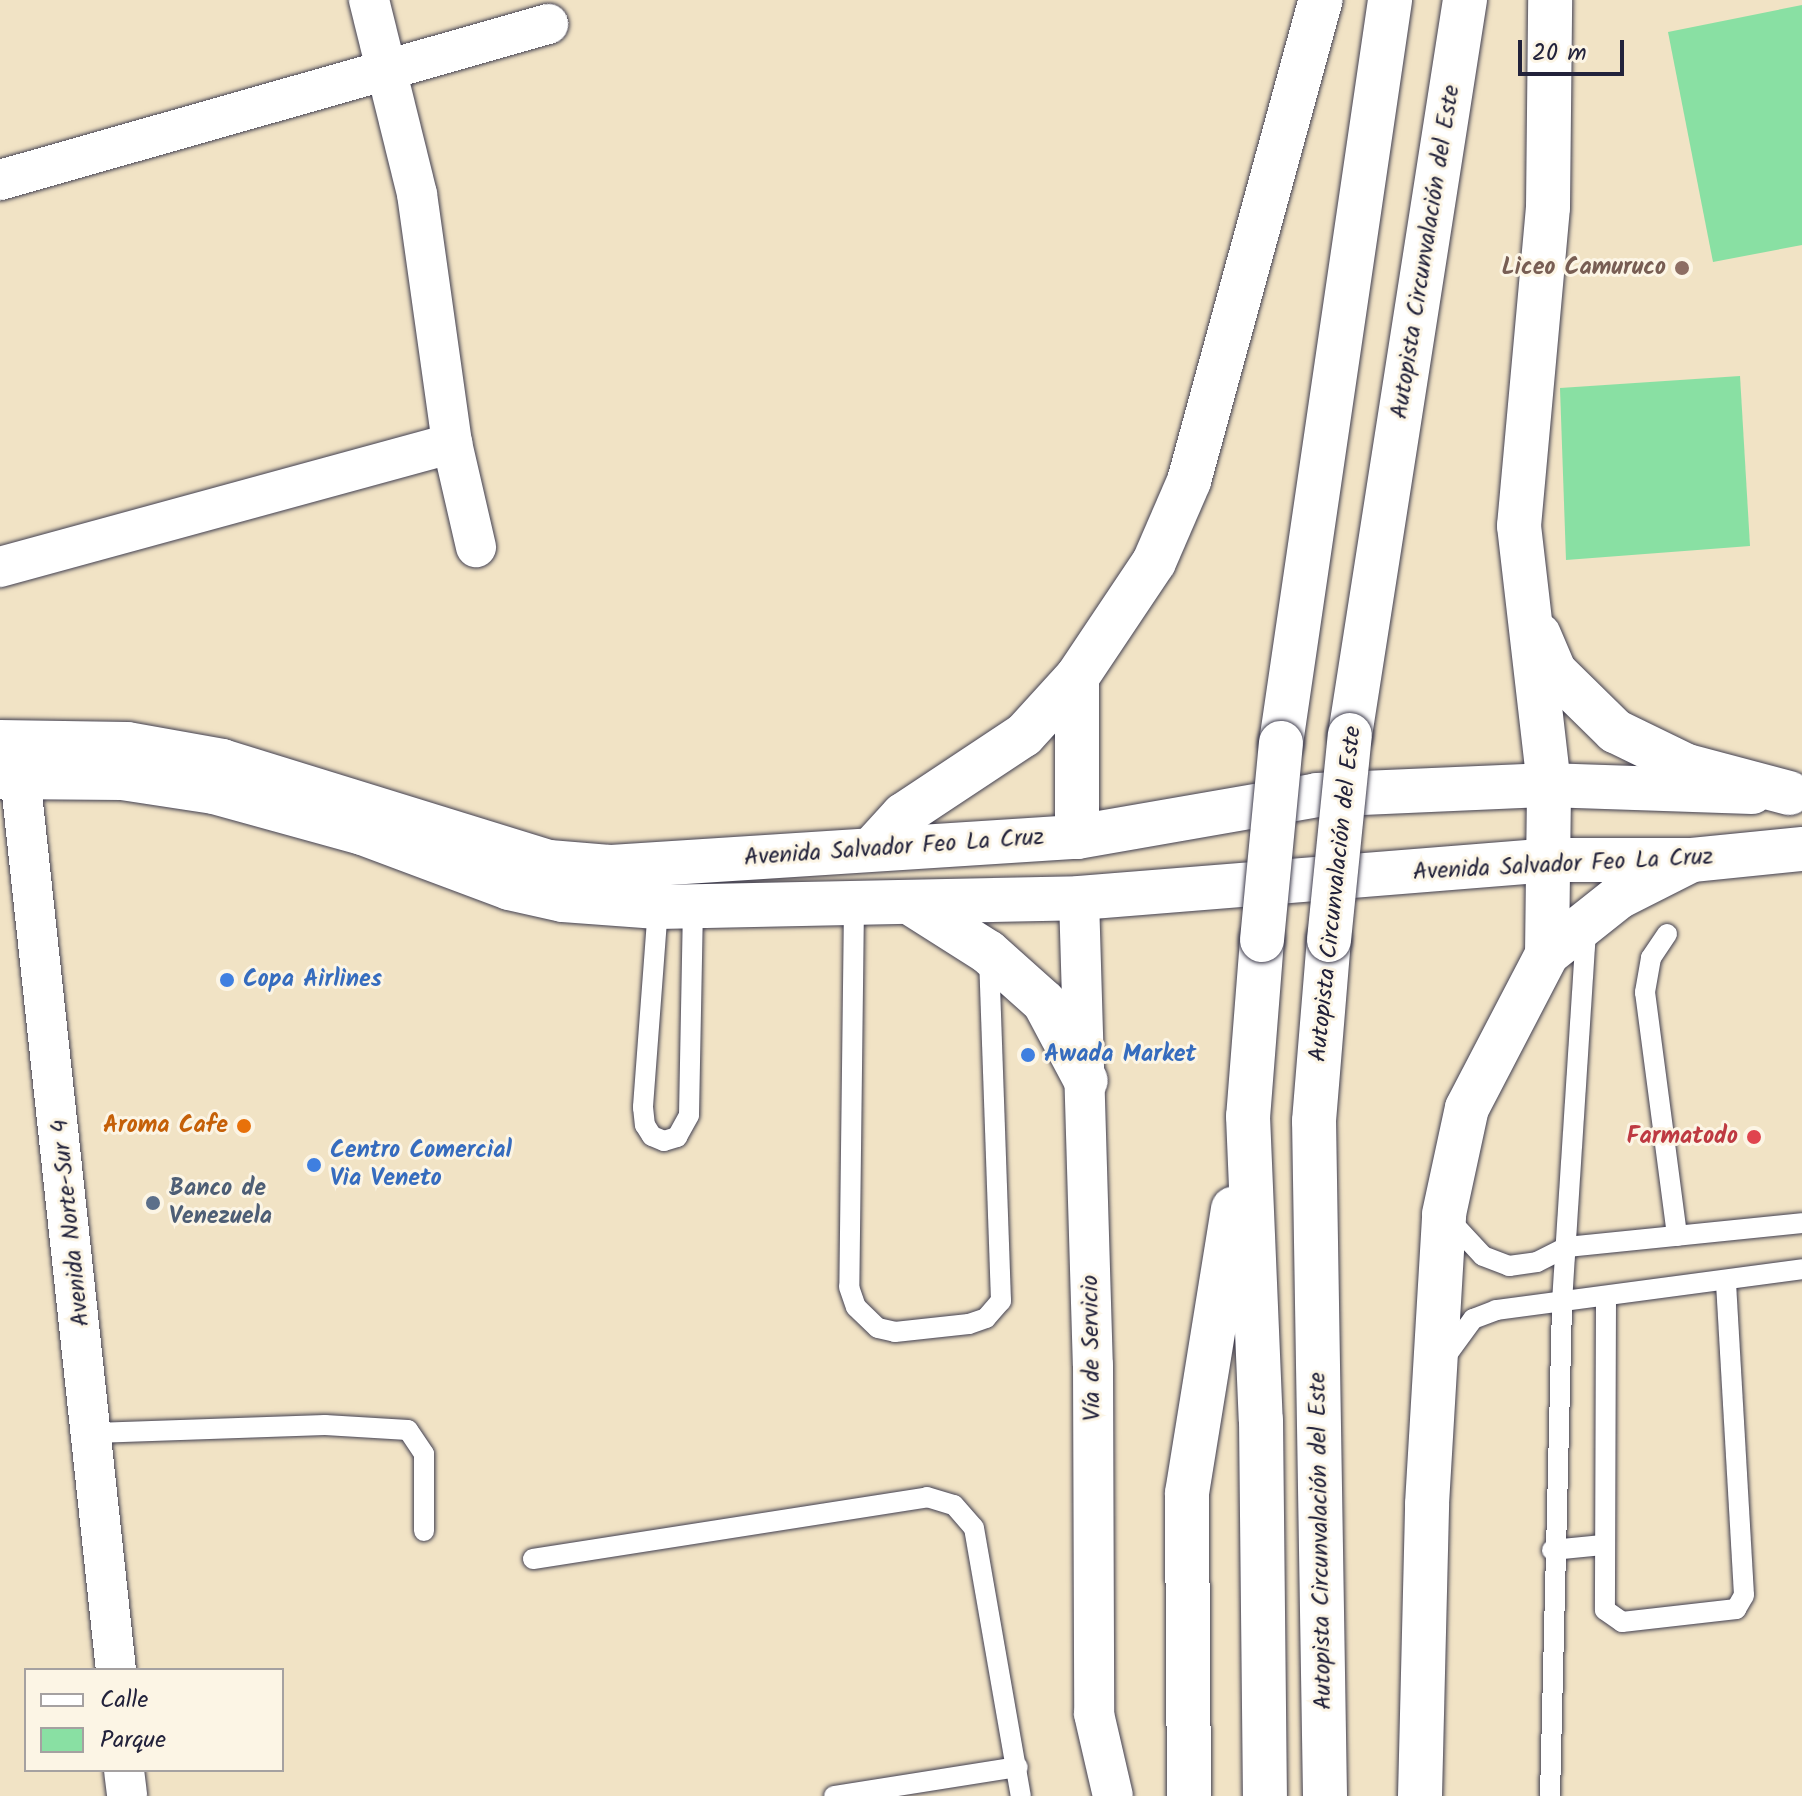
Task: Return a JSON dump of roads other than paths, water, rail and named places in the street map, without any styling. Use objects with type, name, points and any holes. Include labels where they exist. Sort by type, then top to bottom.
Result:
[{"type":"main road","points":[[872,849],[903,815],[1024,735],[1077,677],[1154,562],[1189,481],[1321,0]]},
{"type":"main road","points":[[1189,1796],[1187,1493],[1248,1116],[1281,743],[1390,0]]},
{"type":"main road","name":"Autopista Circunvalación del Este","points":[[1325,1796],[1314,1121],[1350,735],[1465,0]]},
{"type":"main road","points":[[1547,954],[1549,785],[1519,526],[1548,207],[1550,0]]},
{"type":"main road","points":[[1528,611],[1554,671],[1615,731],[1687,766],[1795,792]]},
{"type":"main road","points":[[1077,677],[1079,898]]},
{"type":"main road","name":"Avenida Salvador Feo La Cruz","points":[[10,759],[127,744],[222,761],[549,862],[610,867],[1077,837],[1317,795],[1549,785],[1795,792]]},
{"type":"main road","name":"Avenida Salvador Feo La Cruz","points":[[10,759],[214,792],[362,833],[509,888],[563,900],[675,907],[1079,898],[1549,860],[1692,860],[1802,849]]},
{"type":"main road","points":[[1420,1796],[1435,1371],[1444,1214],[1467,1108],[1547,954],[1619,897],[1692,860]]},
{"type":"main road","points":[[912,904],[988,952],[1044,1002],[1086,1081]]},
{"type":"main road","points":[[1248,1116],[1261,1420],[1265,1796]]},
{"type":"street","points":[[369,0],[417,194],[452,443],[476,547]]},
{"type":"street","points":[[0,180],[548,24]]},
{"type":"street","points":[[0,567],[452,443]]},
{"type":"street","name":"Avenida Norte-Sur 4","points":[[10,759],[94,1433],[116,1668]]},
{"type":"street","name":"Vía de Servicio","points":[[1079,898],[1086,1081],[1094,1714],[1113,1796]]},
{"type":"street","points":[[124,1772],[127,1796]]},
{"type":"lane","points":[[854,905],[849,1287],[856,1307],[878,1328],[895,1332],[969,1324],[986,1318],[1001,1301],[988,952]]},
{"type":"lane","points":[[675,907],[689,1115],[677,1137],[664,1141],[652,1136],[645,1125],[643,1107],[675,907]]},
{"type":"lane","points":[[1550,1796],[1552,1550],[1562,1302],[1586,923]]},
{"type":"lane","points":[[1667,934],[1651,958],[1645,992],[1677,1236]]},
{"type":"lane","points":[[1444,1214],[1483,1256],[1509,1266],[1537,1262],[1567,1247],[1802,1223]]},
{"type":"lane","points":[[1435,1371],[1473,1319],[1496,1310],[1726,1283],[1802,1269]]},
{"type":"lane","points":[[1606,1299],[1605,1610],[1612,1619],[1736,1609],[1742,1604],[1726,1283]]},
{"type":"lane","points":[[94,1433],[325,1425],[408,1430],[424,1454],[424,1531]]},
{"type":"lane","points":[[533,1559],[927,1497],[954,1505],[974,1528],[1021,1796]]},
{"type":"lane","points":[[1552,1550],[1603,1545]]},
{"type":"lane","points":[[834,1796],[1018,1767]]},
{"type":"place","name":"Liceo Camuruco","points":[[1682,268]]},
{"type":"place","name":"Copa Airlines","points":[[227,980]]},
{"type":"place","name":"Awada Market","points":[[1028,1055]]},
{"type":"place","name":"Aroma Cafe","points":[[244,1126]]},
{"type":"place","name":"Farmatodo","points":[[1754,1137]]},
{"type":"place","name":"Centro Comercial Via Veneto","points":[[314,1165]]},
{"type":"place","name":"Banco de Venezuela","points":[[153,1203]]}]
